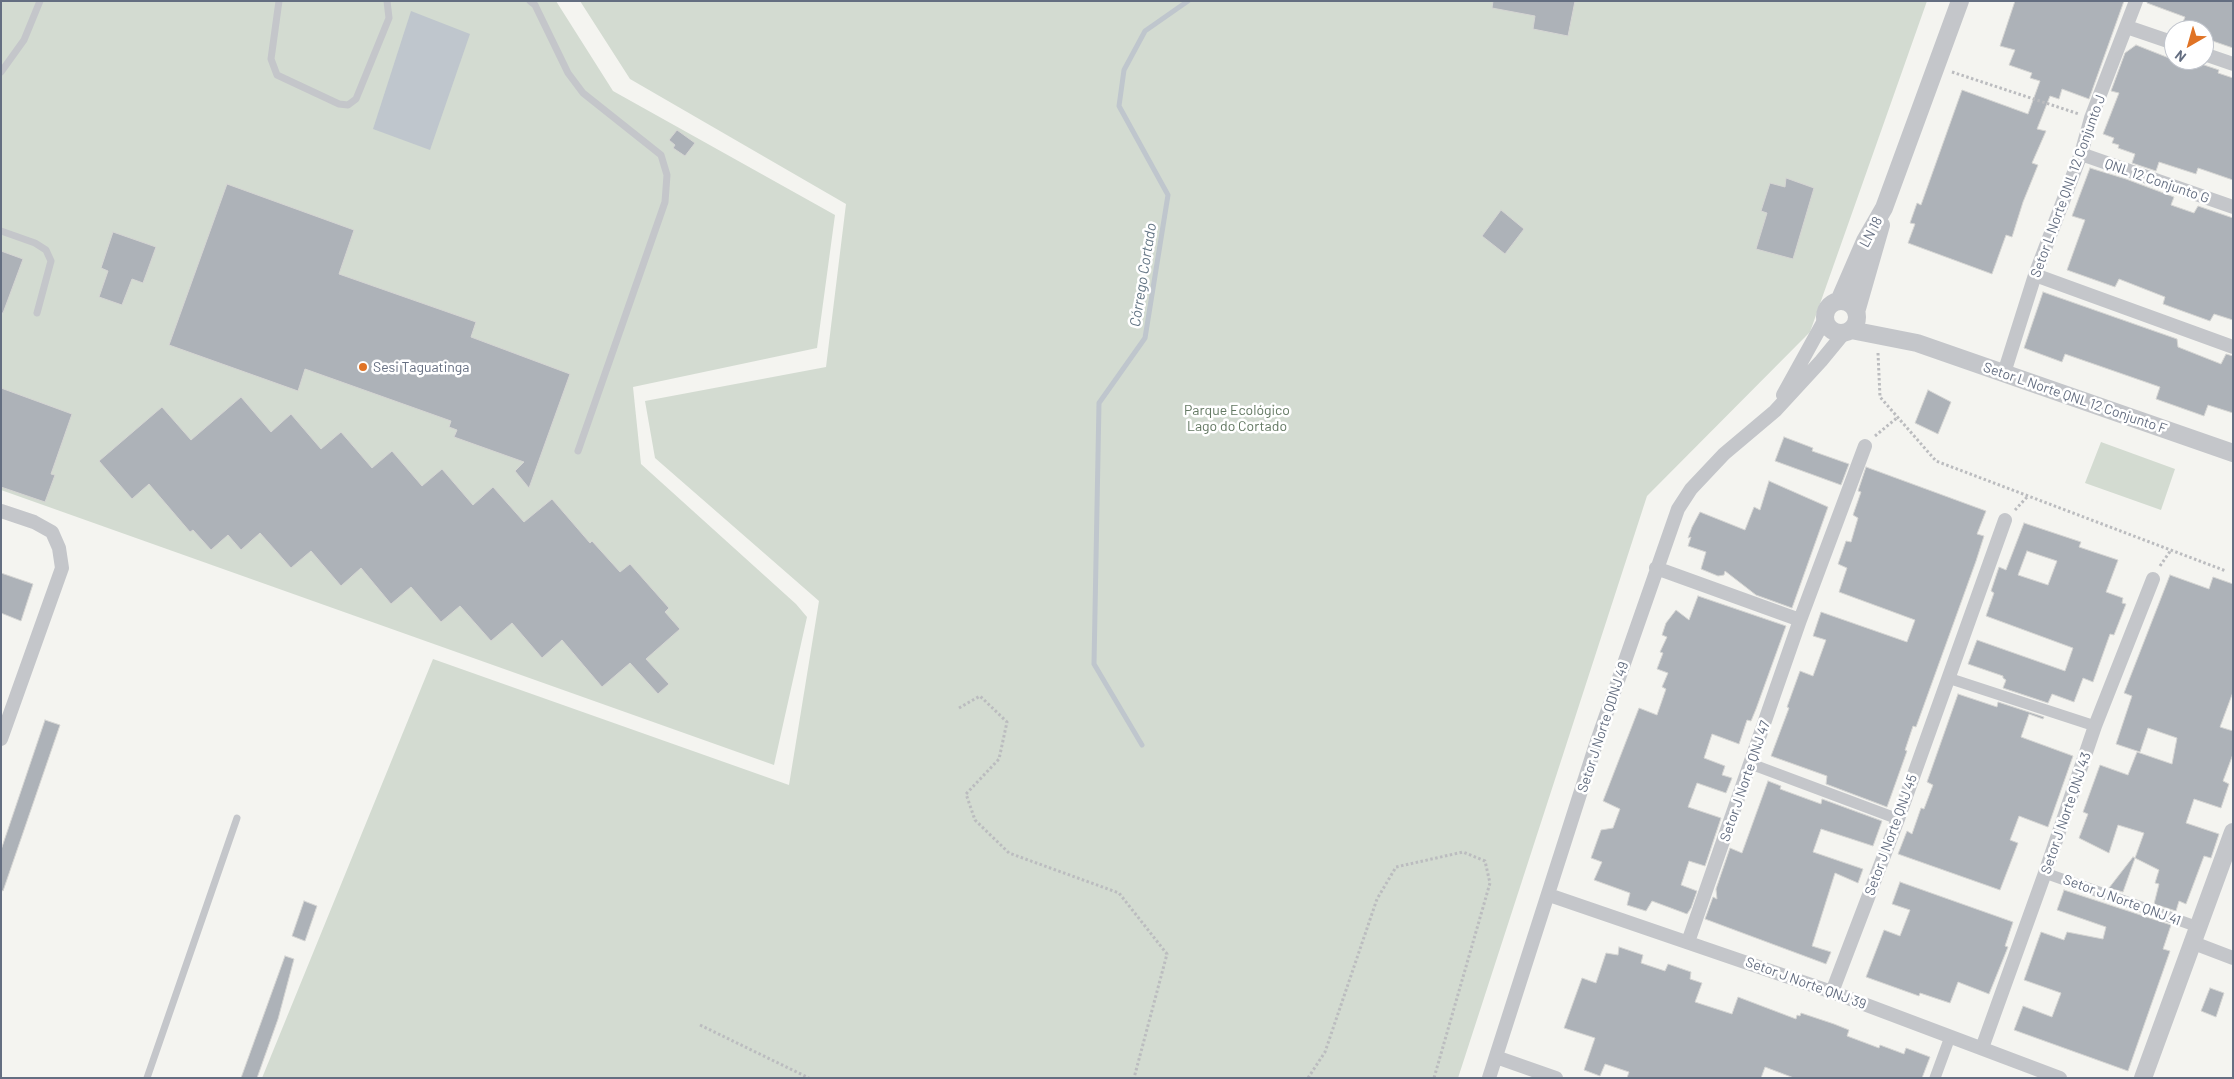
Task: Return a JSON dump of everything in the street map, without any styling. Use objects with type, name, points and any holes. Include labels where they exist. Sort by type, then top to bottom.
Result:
[{"type":"street","points":[[1884,208],[1960,1]]},
{"type":"street","name":"Setor L Norte QNL 12 Conjunto J","points":[[2004,373],[2035,275],[2082,154],[2091,118],[2128,27],[2136,1]]},
{"type":"street","points":[[2128,27],[2164,40]]},
{"type":"street","points":[[2214,57],[2233,64]]},
{"type":"street","name":"QNL 12 Conjunto G","points":[[2082,154],[2233,207]]},
{"type":"street","name":"LN 18","points":[[1839,301],[1865,242],[1884,208]]},
{"type":"street","name":"LN 18","points":[[1852,323],[1879,235],[1884,208]]},
{"type":"street","points":[[2035,275],[2233,347]]},
{"type":"street","points":[[1839,301],[1853,306],[1852,323],[1821,361],[1775,411],[1825,319],[1828,307],[1839,301]]},
{"type":"street","points":[[1825,319],[1832,330],[1852,323],[1916,343]]},
{"type":"street","points":[[1852,323],[1877,335],[1916,343]]},
{"type":"street","name":"Setor L Norte QNL 12 Conjunto F","points":[[1916,343],[2233,453]]},
{"type":"street","name":"Setor J Norte QDNJ 49","points":[[1490,1078],[1550,895],[1597,741],[1678,509],[1691,489],[1724,454],[1775,411]]},
{"type":"street","name":"Setor J Norte QNJ 47","points":[[1688,942],[1800,620],[1865,446]]},
{"type":"street","points":[[1,511],[34,522],[52,532],[59,548],[62,568],[1,739]]},
{"type":"street","name":"Setor J Norte QNJ 45","points":[[1832,992],[1898,819],[2005,520]]},
{"type":"street","points":[[1656,568],[1800,620]]},
{"type":"street","name":"Setor J Norte QNJ 43","points":[[1982,1048],[2095,726],[2152,579]]},
{"type":"street","points":[[1948,678],[2095,726]]},
{"type":"street","points":[[1751,764],[1898,819]]},
{"type":"street","name":"Setor J Norte QNJ 41","points":[[2143,1078],[2233,832]]},
{"type":"street","name":"Setor J Norte QNJ 41","points":[[2045,873],[2195,935]]},
{"type":"street","name":"Setor J Norte QNJ 39","points":[[1550,895],[1832,992],[2060,1078]]},
{"type":"street","points":[[2195,935],[2233,958]]},
{"type":"street","points":[[1935,1078],[1950,1037]]},
{"type":"street","points":[[1496,1057],[1556,1078]]},
{"type":"lane","points":[[1,72],[24,40],[40,1]]},
{"type":"lane","points":[[279,1],[271,59],[277,75],[339,104],[348,105],[356,99],[389,18],[387,1]]},
{"type":"lane","points":[[530,1],[535,5],[568,73],[583,93],[661,155],[667,175],[666,202],[578,451]]},
{"type":"lane","points":[[1,231],[35,243],[46,250],[51,261],[37,313]]},
{"type":"lane","points":[[147,1078],[237,818]]},
{"type":"path","points":[[1936,67],[2091,118]]},
{"type":"path","points":[[1877,335],[1880,397],[1936,461],[2226,571]]},
{"type":"path","points":[[1865,446],[1898,417]]},
{"type":"path","points":[[959,708],[980,696],[1007,722],[999,759],[966,794],[975,820],[1010,853],[1119,893],[1167,954],[1134,1078]]},
{"type":"path","points":[[1308,1078],[1325,1052],[1376,900],[1396,867],[1463,852],[1485,861],[1490,883],[1434,1078]]},
{"type":"path","points":[[700,1025],[809,1078]]},
{"type":"green space","name":"Sesi Taguatinga","points":[[1,1],[556,1],[613,91],[835,215],[817,348],[633,387],[641,464],[796,604],[807,617],[774,765],[1,490]]},
{"type":"green space","name":"Parque Ecológico Lago do Cortado","points":[[580,1],[1927,1],[1810,332],[1647,496],[1458,1078],[262,1078],[433,659],[789,785],[819,601],[655,458],[645,401],[826,367],[846,204],[630,79]]},
{"type":"green space","points":[[2101,442],[2175,469],[2161,510],[2085,483]]},
{"type":"shaded area","points":[[411,11],[470,34],[430,150],[373,129]]},
{"type":"building","points":[[1493,1],[1575,1],[1568,36],[1533,29],[1535,16],[1492,8]]},
{"type":"building","points":[[2015,1],[2124,1],[2089,99],[2062,89],[2059,99],[2050,96],[2037,129],[2046,131],[2032,163],[2038,165],[2023,202],[2012,237],[2006,235],[1992,274],[1908,243],[1915,224],[1910,223],[1917,203],[1921,205],[1962,90],[2028,114],[2040,81],[2030,78],[2032,73],[2009,65],[2015,50],[2000,46]]},
{"type":"building","points":[[2147,1],[2233,1],[2233,48],[2214,41],[2214,20],[2184,20],[2185,17],[2147,3]]},
{"type":"building","points":[[2136,45],[2164,56],[2164,70],[2214,70],[2214,68],[2219,70],[2218,73],[2233,78],[2233,180],[2198,168],[2196,174],[2159,162],[2156,171],[2132,163],[2135,154],[2118,148],[2119,145],[2112,143],[2114,138],[2103,134],[2119,93],[2111,91],[2125,53]]},
{"type":"building","points":[[677,130],[695,143],[685,156],[673,148],[675,145],[669,140]]},
{"type":"building","points":[[2090,168],[2174,197],[2171,205],[2194,213],[2198,206],[2233,218],[2233,320],[2214,314],[2210,321],[2163,304],[2165,297],[2119,279],[2115,287],[2067,270],[2085,220],[2072,216]]},
{"type":"building","points":[[1786,178],[1814,188],[1793,259],[1756,249],[1767,213],[1761,211],[1770,183],[1785,187]]},
{"type":"building","points":[[227,184],[354,230],[339,274],[476,322],[471,337],[570,374],[529,488],[515,471],[524,462],[454,437],[457,430],[449,427],[451,421],[305,369],[298,391],[169,345]]},
{"type":"building","points":[[1501,210],[1524,229],[1505,254],[1482,236]]},
{"type":"building","points":[[113,232],[156,247],[143,283],[132,279],[122,305],[99,297],[108,271],[101,268]]},
{"type":"building","points":[[1,251],[23,259],[3,313],[1,313]]},
{"type":"building","points":[[2043,292],[2177,339],[2178,347],[2221,364],[2226,354],[2233,356],[2233,413],[2208,405],[2204,416],[2156,399],[2160,387],[2065,354],[2062,362],[2024,348]]},
{"type":"building","points":[[1,388],[72,414],[51,474],[55,475],[45,502],[1,487]]},
{"type":"building","points":[[1928,390],[1951,402],[1938,434],[1915,423]]},
{"type":"building","points":[[241,397],[271,432],[291,414],[321,449],[341,432],[372,468],[392,451],[422,486],[442,469],[473,505],[493,487],[524,522],[552,499],[590,543],[592,541],[620,572],[630,564],[669,608],[665,612],[680,629],[646,659],[669,684],[658,694],[630,663],[602,687],[562,640],[542,658],[512,623],[491,641],[460,606],[441,622],[411,587],[391,604],[361,568],[341,586],[311,551],[291,568],[260,533],[241,550],[228,535],[211,550],[193,530],[190,532],[149,484],[132,499],[99,461],[162,407],[191,440]]},
{"type":"building","points":[[1784,437],[1813,448],[1812,451],[1849,464],[1841,485],[1775,461]]},
{"type":"building","points":[[1866,467],[1986,511],[1977,534],[1984,536],[1976,561],[1916,727],[1913,726],[1905,750],[1907,751],[1887,807],[1826,784],[1827,776],[1771,756],[1789,708],[1787,707],[1800,671],[1813,676],[1826,640],[1813,636],[1821,612],[1907,642],[1915,620],[1839,592],[1847,568],[1838,564],[1846,541],[1851,542],[1858,518],[1853,515],[1861,492],[1858,491]]},
{"type":"building","points":[[1769,481],[1828,507],[1792,608],[1756,595],[1725,571],[1724,575],[1718,576],[1701,569],[1706,552],[1688,546],[1691,537],[1688,538],[1700,512],[1745,530],[1754,507],[1760,510]]},
{"type":"building","points":[[2024,523],[2081,542],[2079,547],[2118,560],[2106,592],[2123,598],[2122,603],[2126,604],[2114,635],[2110,634],[2093,682],[2083,678],[2074,702],[2052,694],[2048,703],[2003,688],[2006,680],[2003,676],[1968,664],[1977,640],[2065,671],[2073,648],[1986,616],[1994,593],[1991,591],[1999,567],[2006,570]],"holes":[[[2027,551],[2057,561],[2048,585],[2018,575]]]},
{"type":"building","points":[[1,573],[33,584],[21,621],[1,613]]},
{"type":"building","points":[[2170,575],[2209,589],[2213,577],[2233,584],[2233,692],[2220,727],[2233,731],[2233,754],[2223,781],[2229,784],[2221,808],[2194,799],[2186,823],[2219,834],[2211,858],[2204,856],[2186,904],[2179,901],[2176,911],[2154,904],[2159,884],[2155,883],[2159,870],[2135,858],[2144,833],[2118,825],[2109,853],[2079,838],[2088,814],[2083,812],[2100,765],[2128,775],[2137,752],[2172,764],[2177,738],[2148,728],[2140,752],[2116,744],[2132,696],[2124,693]]},
{"type":"building","points":[[1698,596],[1786,626],[1756,709],[1751,721],[1747,720],[1739,744],[1712,734],[1704,758],[1725,766],[1722,775],[1732,778],[1726,793],[1697,783],[1688,807],[1721,818],[1705,866],[1689,861],[1681,885],[1697,891],[1691,908],[1687,914],[1652,901],[1646,911],[1627,905],[1630,893],[1594,880],[1602,862],[1591,858],[1601,830],[1613,828],[1620,809],[1603,801],[1639,708],[1657,715],[1666,689],[1662,687],[1668,673],[1657,669],[1663,653],[1660,652],[1667,637],[1662,635],[1666,623],[1676,610],[1689,620]]},
{"type":"building","points":[[1958,694],[1997,707],[1998,702],[2044,717],[2043,719],[2029,714],[2021,737],[2073,756],[2048,827],[2019,816],[2010,840],[2018,843],[2000,890],[1898,854],[1907,831],[1912,834],[1921,808],[1924,809],[1933,785],[1927,782]]},
{"type":"building","points":[[45,720],[60,725],[3,891],[1,890],[1,850]]},
{"type":"building","points":[[1768,781],[1781,786],[1780,789],[1821,804],[1822,799],[1882,821],[1873,846],[1821,829],[1813,852],[1863,869],[1858,883],[1835,873],[1812,946],[1831,952],[1826,964],[1705,919],[1713,897],[1717,899],[1716,889],[1730,848],[1742,853]]},
{"type":"building","points":[[2133,857],[2135,858],[2123,892],[2109,888]]},
{"type":"building","points":[[1900,882],[2013,922],[2005,946],[2008,947],[1989,994],[1958,982],[1950,1003],[1920,993],[1919,996],[1866,977],[1884,930],[1900,936],[1910,910],[1892,904]]},
{"type":"building","points":[[2064,890],[2171,925],[2163,949],[2170,951],[2128,1071],[2014,1030],[2023,1006],[2052,1017],[2061,993],[2024,980],[2041,932],[2064,940],[2067,932],[2103,939],[2106,927],[2057,910]]},
{"type":"building","points":[[304,901],[317,906],[305,941],[292,936]]},
{"type":"building","points":[[1619,947],[1643,955],[1641,963],[1665,971],[1668,964],[1691,972],[1690,979],[1702,983],[1695,1002],[1732,1014],[1738,997],[1796,1019],[1797,1015],[1800,1016],[1801,1013],[1834,1024],[1849,1030],[1847,1036],[1879,1048],[1880,1045],[1904,1054],[1906,1048],[1930,1057],[1922,1078],[1794,1078],[1765,1067],[1761,1078],[1627,1078],[1629,1072],[1605,1064],[1600,1076],[1584,1070],[1595,1038],[1564,1028],[1582,978],[1596,983],[1606,953],[1618,955]]},
{"type":"building","points":[[285,956],[294,959],[278,1019],[257,1078],[241,1078]]},
{"type":"building","points":[[2210,988],[2224,993],[2216,1017],[2201,1011]]},
{"type":"waterway","name":"Córrego Cortado","points":[[1142,745],[1094,664],[1099,403],[1145,338],[1168,195],[1119,106],[1124,70],[1145,31],[1188,1]]},
{"type":"place","name":"Sesi Taguatinga","points":[[363,367]]}]
